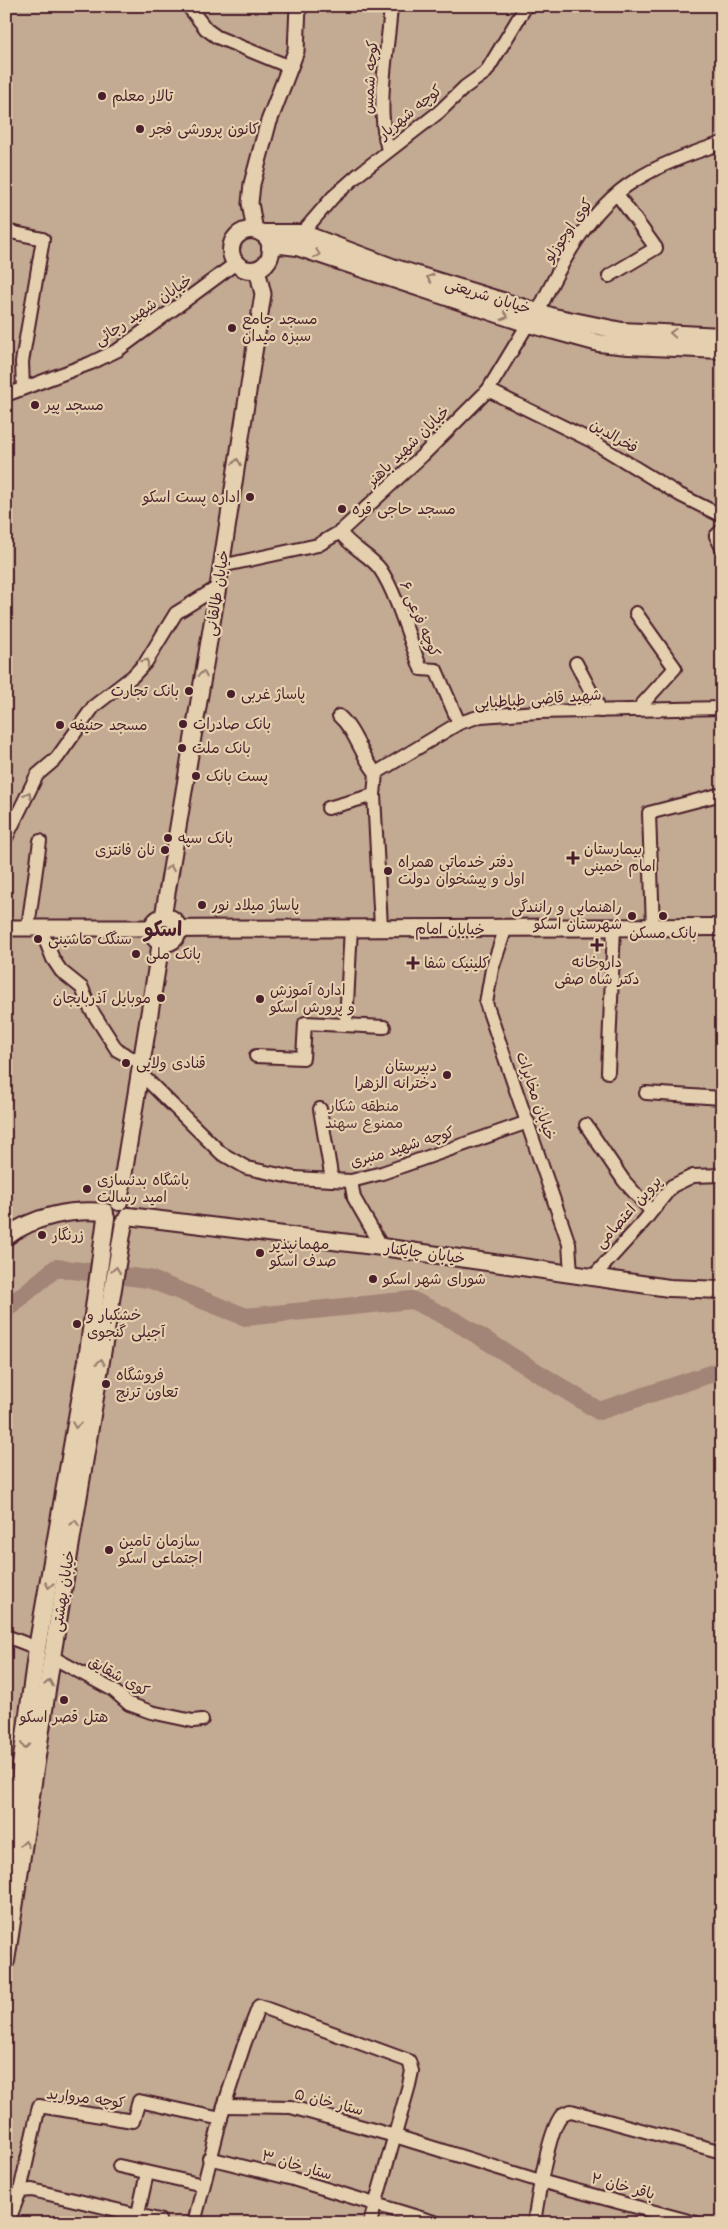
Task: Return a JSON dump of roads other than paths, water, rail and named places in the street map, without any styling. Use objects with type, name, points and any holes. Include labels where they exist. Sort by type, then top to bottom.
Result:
[{"type":"main road","points":[[243,232],[258,232],[268,240],[270,248],[267,261],[256,269],[245,269],[236,263],[231,252],[234,240],[243,232]]},
{"type":"main road","name":"خیابان شریعتی","points":[[258,232],[302,233],[599,342],[628,346],[722,350]]},
{"type":"main road","name":"خیابان شریعتی","points":[[270,248],[281,245],[297,247],[533,318],[622,332],[722,336]]},
{"type":"main road","points":[[175,921],[178,929],[173,940],[161,942],[154,937],[158,922],[175,921]]},
{"type":"main road","name":"خیابان امام","points":[[178,929],[381,927],[505,930],[722,927]]},
{"type":"main road","points":[[119,1202],[161,942]]},
{"type":"main road","points":[[6,1237],[33,1222],[57,1214],[89,1210],[106,1215],[114,1224],[126,1219],[127,1208],[119,1202],[111,1203],[106,1215]]},
{"type":"main road","name":"خیابان بهشتی","points":[[6,1876],[12,1795],[86,1370],[106,1215]]},
{"type":"main road","name":"خیابان چایکنار","points":[[126,1219],[382,1247],[669,1288],[722,1290]]},
{"type":"main road","name":"خیابان بهشتی","points":[[6,1961],[52,1658],[112,1293],[126,1219]]},
{"type":"street","points":[[258,232],[250,203],[252,184],[268,124],[296,51],[298,6]]},
{"type":"street","name":"کوچه شمس","points":[[388,150],[383,115],[391,6]]},
{"type":"street","name":"کوچه شهریار","points":[[302,233],[333,197],[388,150],[439,112],[465,87],[486,72],[526,6]]},
{"type":"street","points":[[191,8],[206,29],[217,37],[290,67]]},
{"type":"street","name":"کوی اوجوزلو","points":[[533,318],[553,279],[586,228],[617,194],[634,180],[722,143]]},
{"type":"street","points":[[609,276],[656,248],[617,194]]},
{"type":"street","points":[[6,231],[43,240],[22,362],[23,388]]},
{"type":"street","name":"خیابان شهید رجائی","points":[[6,395],[91,363],[118,350],[236,263]]},
{"type":"street","name":"خیابان طالقانی","points":[[158,922],[218,587],[263,294],[256,269]]},
{"type":"street","name":"خیابان شهید باهنر","points":[[221,566],[318,545],[340,532],[423,455],[488,390],[533,318]]},
{"type":"street","name":"فخرالدین","points":[[488,390],[590,440],[680,495],[722,516]]},
{"type":"street","points":[[722,530],[716,536],[722,548]]},
{"type":"street","name":"کوچه فرعی ۶","points":[[340,532],[356,550],[379,567],[394,596],[421,669],[436,670],[458,723]]},
{"type":"street","points":[[6,838],[37,776],[57,758],[94,706],[133,676],[146,662],[176,612],[218,587]]},
{"type":"street","points":[[636,613],[676,668],[638,710]]},
{"type":"street","points":[[576,662],[601,711]]},
{"type":"street","name":"شهید قاضی طباطبایی","points":[[376,773],[458,723],[482,716],[722,708]]},
{"type":"street","points":[[339,716],[346,723],[366,761],[376,773],[374,795],[381,927]]},
{"type":"street","points":[[652,928],[649,813],[722,794]]},
{"type":"street","points":[[328,808],[374,795]]},
{"type":"street","points":[[34,927],[40,841]]},
{"type":"street","points":[[6,928],[158,922]]},
{"type":"street","name":"کوچه شهید منبری","points":[[34,927],[61,970],[82,988],[90,1008],[118,1050],[140,1068],[221,1153],[246,1168],[295,1178],[351,1181],[382,1173],[528,1122]]},
{"type":"street","points":[[346,1023],[351,927]]},
{"type":"street","points":[[608,1072],[614,928]]},
{"type":"street","name":"خیابان مخابرات","points":[[505,930],[492,969],[486,1003],[569,1244],[571,1273]]},
{"type":"street","points":[[256,1056],[303,1058],[306,1023],[346,1023],[384,1027]]},
{"type":"street","points":[[646,1093],[722,1098]]},
{"type":"street","points":[[320,1109],[332,1180]]},
{"type":"street","points":[[586,1126],[624,1181],[651,1211]]},
{"type":"street","name":"پروین اعتصامی","points":[[593,1277],[672,1186],[694,1176],[722,1175]]},
{"type":"street","points":[[351,1181],[354,1198],[382,1247]]},
{"type":"street","points":[[6,1636],[37,1648]]},
{"type":"street","name":"کوی شقایق","points":[[52,1658],[113,1690],[129,1704],[151,1712],[193,1721],[202,1720]]},
{"type":"street","points":[[196,2222],[209,2158],[224,2106],[259,2006],[410,2061],[412,2071],[409,2086],[370,2223]]},
{"type":"street","name":"کوچه مروارید","points":[[20,2191],[39,2106],[133,2121],[139,2101],[221,2119]]},
{"type":"street","name":"ستار خان ۵","points":[[224,2106],[291,2107],[395,2136],[540,2181]]},
{"type":"street","points":[[534,2223],[540,2181],[557,2122],[563,2114],[571,2111],[581,2113],[722,2152]]},
{"type":"street","name":"ستار خان ۳","points":[[209,2158],[293,2179],[437,2223]]},
{"type":"street","points":[[119,2166],[203,2185]]},
{"type":"street","points":[[138,2214],[147,2173]]},
{"type":"street","name":"باقر خان ۲","points":[[540,2181],[696,2223]]},
{"type":"street","points":[[8,2223],[20,2191],[32,2190],[138,2214],[159,2220],[159,2223]]},
{"type":"waterway","points":[[6,1309],[56,1268],[149,1279],[246,1317],[412,1300],[455,1321],[599,1411],[722,1370]]},
{"type":"place","name":"تالار معلم","points":[[102,96]]},
{"type":"place","name":"کانون پرورشی فجر","points":[[140,129]]},
{"type":"place","name":"مسجد جامع سبزه میدان","points":[[232,328]]},
{"type":"place","name":"مسجد پیر","points":[[35,405]]},
{"type":"place","name":"اداره پست اسکو","points":[[250,497]]},
{"type":"place","name":"مسجد حاجی قره","points":[[342,509]]},
{"type":"place","name":"بانک تجارت","points":[[189,691]]},
{"type":"place","name":"پاساژ غربی","points":[[231,694]]},
{"type":"place","name":"بانک صادرات","points":[[183,724]]},
{"type":"place","name":"مسجد حنیفه","points":[[60,725]]},
{"type":"place","name":"بانک ملت","points":[[182,748]]},
{"type":"place","name":"پست بانک","points":[[196,776]]},
{"type":"place","name":"بانک سپه","points":[[168,838]]},
{"type":"place","name":"نان فانتزی","points":[[165,850]]},
{"type":"place","name":"بیمارستان امام خمینی","points":[[573,858]]},
{"type":"place","name":"دفتر خدماتی همراه اول و پیشخوان دولت","points":[[388,871]]},
{"type":"place","name":"پاساژ میلاد نور","points":[[202,905]]},
{"type":"place","name":"راهنمایی و رانندگی شهرستان اسکو","points":[[632,916]]},
{"type":"place","name":"بانک مسکن","points":[[663,916]]},
{"type":"place","name":"سنگک ماشینی","points":[[38,939]]},
{"type":"place","name":"داروخانه دکتر شاه صفی","points":[[597,945]]},
{"type":"place","name":"بانک ملی","points":[[136,954]]},
{"type":"place","name":"کلینیک شفا","points":[[413,963]]},
{"type":"place","name":"موبایل آذربایجان","points":[[161,998]]},
{"type":"place","name":"اداره آموزش و پرورش اسکو","points":[[260,999]]},
{"type":"place","name":"قنادی ولایی","points":[[126,1063]]},
{"type":"place","name":"دبیرستان دخترانه الزهرا","points":[[447,1075]]},
{"type":"place","name":"باشگاه بدنسازی امید رسالت","points":[[87,1189]]},
{"type":"place","name":"زرنگار","points":[[42,1235]]},
{"type":"place","name":"مهمانپذیر صدف اسکو","points":[[260,1253]]},
{"type":"place","name":"شورای شهر اسکو","points":[[373,1279]]},
{"type":"place","name":"خشکبار و آجیلی گنجوی","points":[[77,1324]]},
{"type":"place","name":"فروشگاه تعاون ترنج","points":[[106,1384]]},
{"type":"place","name":"سازمان تامین اجتماعی اسکو","points":[[109,1550]]},
{"type":"place","name":"هتل قصر اسکو","points":[[64,1700]]},
{"type":"district","name":"اسکو","points":[[163,929]]},
{"type":"park label","name":"منطقه شکار ممنوع سهند","points":[[364,1114]]}]
